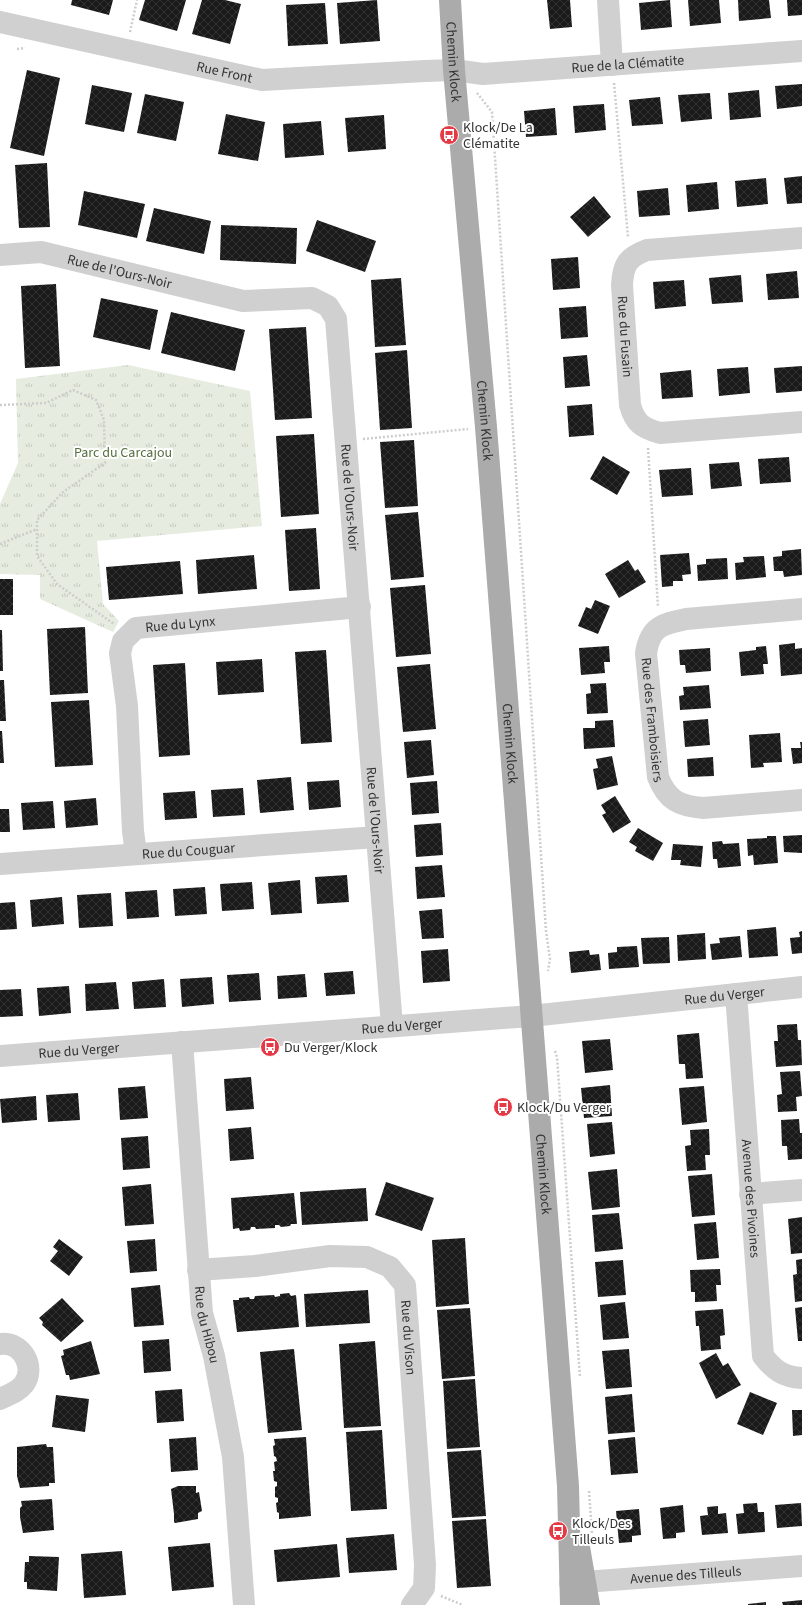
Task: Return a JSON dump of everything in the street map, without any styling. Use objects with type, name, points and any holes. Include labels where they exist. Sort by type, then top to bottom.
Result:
[{"type":"main road","name":"Chemin Klock","points":[[450,0],[454,70],[486,427],[531,1016],[578,1485],[578,1583],[571,1605]]},
{"type":"main road","name":"Chemin Klock","points":[[578,1583],[590,1605]]},
{"type":"street","points":[[608,0],[612,65]]},
{"type":"street","name":"Rue Front","points":[[1,25],[127,50],[262,80],[454,70]]},
{"type":"street","name":"Rue de la Clématite","points":[[454,70],[483,74],[802,50]]},
{"type":"street","points":[[634,255],[647,250],[802,238]]},
{"type":"street","name":"Rue de l'Ours-Noir","points":[[0,255],[40,252],[243,301],[312,298],[328,306],[336,319],[347,440],[392,1026]]},
{"type":"street","name":"Rue du Fusain","points":[[634,255],[623,272],[622,285],[629,396],[632,414],[637,422],[647,429]]},
{"type":"street","points":[[647,429],[660,433],[802,422]]},
{"type":"street","name":"Rue du Lynx","points":[[136,854],[133,831],[127,706],[120,653],[123,640],[136,628],[360,606]]},
{"type":"street","points":[[659,627],[686,619],[802,609]]},
{"type":"street","name":"Rue des Framboisiers","points":[[659,627],[648,641],[646,653],[658,777],[670,798],[690,807],[703,808],[802,800]]},
{"type":"street","name":"Rue du Couguar","points":[[0,864],[377,836]]},
{"type":"street","name":"Rue du Verger","points":[[0,1056],[531,1016],[802,987]]},
{"type":"street","name":"Avenue des Pivoines","points":[[736,994],[763,1356],[772,1368],[785,1376],[802,1378]]},
{"type":"street","name":"Rue du Hibou","points":[[182,1042],[202,1313],[214,1356],[233,1457],[244,1605]]},
{"type":"street","points":[[750,1194],[802,1190]]},
{"type":"street","name":"Rue du Vison","points":[[198,1270],[255,1266],[330,1256],[367,1257],[390,1267],[405,1285],[425,1565],[424,1588]]},
{"type":"street","points":[[0,1344],[13,1346],[20,1350],[26,1356],[29,1365],[28,1376],[24,1384],[18,1390],[0,1399]]},
{"type":"street","name":"Avenue des Tilleuls","points":[[578,1583],[802,1566]]},
{"type":"street","points":[[412,1605],[424,1588]]},
{"type":"path","points":[[127,50],[137,0]]},
{"type":"path","points":[[612,65],[627,234],[634,255]]},
{"type":"path","points":[[477,93],[492,112],[546,931],[550,960],[548,973]]},
{"type":"path","points":[[0,405],[46,403],[73,390],[96,400],[104,420],[105,464],[63,492],[37,520],[37,556],[57,584],[129,635]]},
{"type":"path","points":[[347,440],[486,427]]},
{"type":"path","points":[[647,429],[659,627]]},
{"type":"path","points":[[0,544],[37,529]]},
{"type":"path","points":[[553,1044],[557,1057],[581,1381]]},
{"type":"path","points":[[578,1485],[592,1539]]},
{"type":"path","points":[[424,1588],[464,1605]]},
{"type":"green space","name":"Parc du Carcajou","points":[[128,365],[250,391],[262,526],[97,541],[103,604],[119,621],[113,632],[40,599],[40,575],[0,574],[0,504],[18,463],[16,379]]},
{"type":"building","points":[[72,0],[113,0],[109,15],[71,5]]},
{"type":"building","points":[[145,0],[186,0],[177,31],[139,20]]},
{"type":"building","points":[[202,0],[225,0],[241,4],[230,44],[192,34]]},
{"type":"building","points":[[377,0],[380,41],[340,44],[337,3]]},
{"type":"building","points":[[547,0],[570,0],[572,27],[550,29]]},
{"type":"building","points":[[670,0],[672,27],[641,30],[639,3]]},
{"type":"building","points":[[688,0],[719,0],[721,23],[690,26]]},
{"type":"building","points":[[738,0],[769,0],[771,18],[739,21]]},
{"type":"building","points":[[787,0],[802,0],[802,15],[788,16]]},
{"type":"building","points":[[325,3],[328,44],[288,46],[286,5]]},
{"type":"building","points":[[27,70],[60,78],[44,156],[10,148]]},
{"type":"building","points":[[802,84],[802,106],[777,109],[775,86]]},
{"type":"building","points":[[92,85],[132,93],[124,132],[85,124]]},
{"type":"building","points":[[759,90],[761,117],[730,120],[728,93]]},
{"type":"building","points":[[710,93],[712,119],[681,122],[678,95]]},
{"type":"building","points":[[145,94],[184,102],[176,141],[137,133]]},
{"type":"building","points":[[660,97],[663,124],[632,126],[629,100]]},
{"type":"building","points":[[604,104],[606,130],[575,133],[573,106]]},
{"type":"building","points":[[555,108],[557,135],[526,137],[524,111]]},
{"type":"building","points":[[226,114],[265,122],[258,161],[218,154]]},
{"type":"building","points":[[384,115],[386,149],[348,152],[345,118]]},
{"type":"building","points":[[321,121],[324,155],[285,158],[283,124]]},
{"type":"building","points":[[47,163],[50,227],[19,228],[15,165]]},
{"type":"building","points":[[802,176],[802,203],[787,204],[784,178]]},
{"type":"building","points":[[766,178],[768,204],[737,207],[735,181]]},
{"type":"building","points":[[717,182],[719,209],[688,212],[686,185]]},
{"type":"building","points":[[668,188],[670,215],[639,217],[637,191]]},
{"type":"building","points":[[84,191],[145,204],[137,238],[78,225]]},
{"type":"building","points":[[594,196],[611,217],[588,237],[570,217]]},
{"type":"building","points":[[154,208],[211,221],[204,254],[146,241]]},
{"type":"building","points":[[317,220],[376,241],[365,272],[306,251]]},
{"type":"building","points":[[221,225],[297,228],[296,264],[220,260]]},
{"type":"building","points":[[578,257],[580,288],[553,290],[551,259]]},
{"type":"building","points":[[797,271],[799,298],[768,300],[766,274]]},
{"type":"building","points":[[741,275],[743,302],[712,304],[709,278]]},
{"type":"building","points":[[401,278],[406,345],[375,347],[371,280]]},
{"type":"building","points":[[684,280],[686,306],[655,309],[653,282]]},
{"type":"building","points":[[56,284],[60,366],[25,368],[21,286]]},
{"type":"building","points":[[101,298],[158,310],[150,350],[93,337]]},
{"type":"building","points":[[586,306],[588,337],[561,339],[559,308]]},
{"type":"building","points":[[171,312],[245,330],[235,371],[161,353]]},
{"type":"building","points":[[306,327],[312,418],[275,420],[269,329]]},
{"type":"building","points":[[407,350],[412,428],[380,430],[375,353]]},
{"type":"building","points":[[587,355],[590,386],[565,388],[563,357]]},
{"type":"building","points":[[802,366],[802,391],[776,393],[774,368]]},
{"type":"building","points":[[748,367],[750,393],[719,396],[717,369]]},
{"type":"building","points":[[691,370],[693,397],[662,399],[660,373]]},
{"type":"building","points":[[592,404],[594,435],[569,437],[567,406]]},
{"type":"building","points":[[314,434],[319,514],[281,517],[276,436]]},
{"type":"building","points":[[414,440],[418,506],[385,508],[380,442]]},
{"type":"building","points":[[603,456],[630,472],[617,495],[590,479]]},
{"type":"building","points":[[789,457],[791,482],[760,484],[758,459]]},
{"type":"building","points":[[739,462],[742,486],[711,489],[709,464]]},
{"type":"building","points":[[691,468],[693,495],[662,497],[659,470]]},
{"type":"building","points":[[418,512],[424,577],[391,580],[385,515]]},
{"type":"building","points":[[316,528],[320,589],[289,591],[285,530]]},
{"type":"building","points":[[801,549],[802,575],[784,577],[783,571],[774,571],[773,557],[782,556],[782,551]]},
{"type":"building","points":[[689,553],[691,574],[682,575],[683,581],[673,581],[673,586],[662,587],[660,555]]},
{"type":"building","points":[[254,555],[257,589],[198,594],[196,560]]},
{"type":"building","points":[[764,556],[766,577],[736,580],[735,563],[744,562],[743,557]]},
{"type":"building","points":[[727,558],[728,579],[698,581],[697,565],[706,564],[706,559]]},
{"type":"building","points":[[628,560],[635,571],[638,569],[646,582],[619,598],[605,574]]},
{"type":"building","points":[[180,561],[183,594],[109,600],[106,567]]},
{"type":"building","points":[[0,579],[13,579],[13,615],[0,615]]},
{"type":"building","points":[[425,585],[431,654],[396,657],[390,588]]},
{"type":"building","points":[[595,600],[610,606],[598,634],[578,626],[586,607],[591,609]]},
{"type":"building","points":[[85,627],[88,693],[50,695],[47,629]]},
{"type":"building","points":[[0,630],[2,630],[3,671],[0,671]]},
{"type":"building","points":[[795,643],[795,649],[802,648],[802,674],[781,676],[779,645]]},
{"type":"building","points":[[609,646],[610,662],[604,662],[605,673],[581,675],[579,648]]},
{"type":"building","points":[[766,646],[768,664],[763,664],[764,674],[741,676],[739,652],[756,650],[756,647]]},
{"type":"building","points":[[710,648],[711,671],[686,673],[685,665],[680,665],[679,650]]},
{"type":"building","points":[[326,650],[332,742],[301,744],[295,652]]},
{"type":"building","points":[[262,659],[264,692],[218,695],[216,662]]},
{"type":"building","points":[[185,663],[190,755],[159,757],[153,665]]},
{"type":"building","points":[[430,664],[436,729],[403,732],[397,667]]},
{"type":"building","points":[[0,680],[4,680],[6,721],[0,721]]},
{"type":"building","points":[[606,683],[608,713],[587,714],[586,694],[591,693],[590,684]]},
{"type":"building","points":[[709,685],[711,708],[680,710],[679,696],[684,695],[683,687]]},
{"type":"building","points":[[89,700],[93,765],[55,767],[51,702]]},
{"type":"building","points":[[708,719],[710,745],[685,747],[683,721]]},
{"type":"building","points":[[613,720],[615,747],[584,749],[583,728],[595,728],[595,721]]},
{"type":"building","points":[[0,731],[2,731],[4,763],[0,763]]},
{"type":"building","points":[[780,733],[782,762],[763,763],[764,767],[751,768],[749,735]]},
{"type":"building","points":[[431,740],[434,775],[407,778],[404,742]]},
{"type":"building","points":[[800,742],[802,742],[802,763],[793,764],[791,748],[801,748]]},
{"type":"building","points":[[612,756],[618,785],[597,790],[593,769],[598,768],[596,759]]},
{"type":"building","points":[[713,757],[714,776],[688,777],[687,759]]},
{"type":"building","points":[[291,777],[294,810],[260,813],[257,780]]},
{"type":"building","points":[[339,780],[341,807],[309,810],[307,782]]},
{"type":"building","points":[[437,781],[439,813],[412,815],[410,783]]},
{"type":"building","points":[[243,788],[245,815],[213,817],[211,790]]},
{"type":"building","points":[[195,791],[197,818],[165,820],[163,793]]},
{"type":"building","points":[[615,796],[631,822],[613,833],[602,815],[606,813],[601,805]]},
{"type":"building","points":[[96,798],[98,825],[66,828],[64,801]]},
{"type":"building","points":[[53,801],[55,828],[23,830],[21,803]]},
{"type":"building","points":[[0,809],[9,809],[10,832],[0,832]]},
{"type":"building","points":[[441,823],[443,855],[416,857],[414,825]]},
{"type":"building","points":[[638,828],[663,843],[653,861],[635,851],[637,847],[629,842]]},
{"type":"building","points":[[802,835],[802,853],[784,852],[783,836]]},
{"type":"building","points":[[767,836],[776,836],[778,863],[754,865],[753,855],[748,856],[747,839],[767,838]]},
{"type":"building","points":[[722,841],[723,844],[739,843],[741,866],[718,868],[717,859],[713,859],[712,842]]},
{"type":"building","points":[[673,844],[703,846],[701,867],[680,865],[681,860],[671,860]]},
{"type":"building","points":[[442,865],[445,897],[417,899],[415,867]]},
{"type":"building","points":[[347,875],[349,902],[317,904],[315,877]]},
{"type":"building","points":[[300,880],[302,913],[271,915],[268,883]]},
{"type":"building","points":[[252,882],[254,909],[222,911],[220,884]]},
{"type":"building","points":[[205,887],[207,914],[175,916],[173,889]]},
{"type":"building","points":[[157,890],[159,917],[127,919],[125,892]]},
{"type":"building","points":[[111,893],[113,926],[79,928],[77,895]]},
{"type":"building","points":[[62,897],[64,924],[32,927],[30,900]]},
{"type":"building","points":[[15,902],[17,929],[0,930],[0,903]]},
{"type":"building","points":[[442,909],[444,938],[422,939],[419,911]]},
{"type":"building","points":[[776,927],[778,956],[749,958],[747,930]]},
{"type":"building","points":[[802,931],[802,953],[792,954],[790,938],[800,937],[799,932]]},
{"type":"building","points":[[705,933],[706,959],[678,961],[677,935]]},
{"type":"building","points":[[740,936],[742,957],[712,960],[710,944],[720,943],[719,938]]},
{"type":"building","points":[[669,937],[670,963],[643,964],[641,938]]},
{"type":"building","points":[[637,946],[639,967],[609,969],[608,953],[617,952],[617,947]]},
{"type":"building","points":[[448,949],[450,981],[423,983],[421,951]]},
{"type":"building","points":[[589,950],[590,955],[599,954],[601,970],[571,973],[569,952]]},
{"type":"building","points":[[353,971],[355,994],[326,996],[324,973]]},
{"type":"building","points":[[259,973],[261,1000],[229,1002],[227,975]]},
{"type":"building","points":[[305,974],[307,997],[278,999],[277,976]]},
{"type":"building","points":[[212,977],[214,1004],[182,1007],[180,979]]},
{"type":"building","points":[[164,979],[166,1007],[134,1009],[132,982]]},
{"type":"building","points":[[116,982],[119,1009],[86,1011],[85,984]]},
{"type":"building","points":[[69,986],[71,1013],[39,1016],[37,988]]},
{"type":"building","points":[[21,989],[23,1016],[0,1017],[0,990]]},
{"type":"building","points":[[797,1024],[798,1040],[801,1040],[802,1065],[776,1067],[774,1041],[778,1041],[777,1025]]},
{"type":"building","points":[[699,1033],[703,1078],[686,1079],[685,1064],[679,1064],[677,1035]]},
{"type":"building","points":[[610,1039],[613,1070],[585,1073],[582,1041]]},
{"type":"building","points":[[800,1071],[802,1096],[796,1097],[797,1111],[778,1112],[777,1095],[782,1094],[780,1072]]},
{"type":"building","points":[[251,1077],[254,1109],[226,1111],[224,1079]]},
{"type":"building","points":[[610,1085],[612,1116],[584,1118],[581,1088]]},
{"type":"building","points":[[145,1086],[148,1118],[120,1120],[118,1088]]},
{"type":"building","points":[[704,1086],[707,1122],[682,1125],[679,1088]]},
{"type":"building","points":[[78,1093],[80,1120],[48,1122],[46,1095]]},
{"type":"building","points":[[36,1096],[37,1120],[2,1123],[0,1099]]},
{"type":"building","points":[[799,1119],[800,1133],[802,1133],[802,1159],[788,1160],[787,1146],[782,1146],[781,1120]]},
{"type":"building","points":[[612,1122],[615,1154],[590,1157],[587,1124]]},
{"type":"building","points":[[251,1127],[254,1159],[230,1161],[228,1129]]},
{"type":"building","points":[[709,1129],[710,1155],[705,1155],[706,1170],[687,1171],[685,1146],[691,1145],[690,1130]]},
{"type":"building","points":[[148,1136],[150,1168],[123,1170],[121,1138]]},
{"type":"building","points":[[617,1169],[620,1207],[592,1210],[588,1172]]},
{"type":"building","points":[[712,1174],[715,1215],[692,1217],[688,1176]]},
{"type":"building","points":[[386,1182],[434,1198],[422,1231],[375,1215]]},
{"type":"building","points":[[151,1184],[154,1224],[125,1226],[122,1187]]},
{"type":"building","points":[[366,1188],[368,1221],[302,1225],[300,1192]]},
{"type":"building","points":[[294,1193],[297,1224],[281,1227],[279,1225],[275,1225],[275,1228],[256,1229],[255,1227],[251,1227],[250,1230],[240,1231],[239,1228],[233,1229],[231,1198]]},
{"type":"building","points":[[619,1213],[623,1249],[595,1252],[592,1215]]},
{"type":"building","points":[[802,1217],[802,1253],[791,1254],[788,1219]]},
{"type":"building","points":[[716,1222],[719,1258],[697,1260],[694,1224]]},
{"type":"building","points":[[465,1238],[469,1304],[436,1307],[432,1240]]},
{"type":"building","points":[[59,1239],[83,1257],[69,1276],[50,1261],[58,1251],[53,1247]]},
{"type":"building","points":[[155,1239],[157,1271],[130,1273],[127,1241]]},
{"type":"building","points":[[802,1259],[802,1301],[795,1302],[793,1275],[797,1274],[796,1260]]},
{"type":"building","points":[[623,1260],[626,1295],[598,1297],[595,1262]]},
{"type":"building","points":[[720,1269],[721,1285],[716,1285],[717,1301],[695,1302],[695,1292],[691,1292],[690,1270]]},
{"type":"building","points":[[160,1285],[164,1325],[134,1327],[131,1288]]},
{"type":"building","points":[[368,1290],[370,1323],[306,1327],[304,1294]]},
{"type":"building","points":[[289,1293],[291,1296],[296,1295],[299,1327],[237,1332],[233,1300],[249,1297],[250,1299],[254,1299],[255,1296],[274,1295],[275,1297],[280,1296],[280,1294]]},
{"type":"building","points":[[62,1298],[84,1321],[61,1342],[42,1325],[43,1322],[39,1318]]},
{"type":"building","points":[[625,1302],[629,1338],[603,1340],[600,1305]]},
{"type":"building","points":[[802,1307],[802,1341],[798,1341],[795,1308]]},
{"type":"building","points":[[470,1308],[475,1376],[442,1379],[437,1310]]},
{"type":"building","points":[[723,1309],[725,1335],[720,1336],[721,1349],[701,1351],[699,1326],[696,1326],[695,1311]]},
{"type":"building","points":[[169,1339],[171,1371],[144,1373],[142,1341]]},
{"type":"building","points":[[91,1341],[100,1374],[70,1380],[69,1375],[66,1375],[61,1356],[64,1355],[63,1350]]},
{"type":"building","points":[[375,1341],[381,1426],[344,1428],[339,1344]]},
{"type":"building","points":[[294,1349],[302,1430],[268,1433],[260,1352]]},
{"type":"building","points":[[629,1349],[632,1387],[606,1389],[602,1351]]},
{"type":"building","points":[[716,1353],[723,1366],[728,1363],[741,1385],[716,1399],[699,1363]]},
{"type":"building","points":[[475,1379],[480,1447],[447,1449],[443,1381]]},
{"type":"building","points":[[182,1389],[184,1421],[157,1423],[155,1391]]},
{"type":"building","points":[[750,1392],[777,1403],[763,1435],[737,1424]]},
{"type":"building","points":[[632,1394],[635,1432],[608,1434],[605,1397]]},
{"type":"building","points":[[56,1395],[89,1399],[85,1432],[52,1427]]},
{"type":"building","points":[[792,1410],[802,1410],[802,1435],[793,1436]]},
{"type":"building","points":[[382,1430],[387,1509],[351,1511],[346,1432]]},
{"type":"building","points":[[196,1437],[198,1470],[171,1472],[169,1439]]},
{"type":"building","points":[[306,1437],[311,1516],[279,1519],[276,1503],[278,1502],[278,1498],[275,1497],[275,1487],[277,1486],[277,1482],[274,1481],[273,1471],[275,1471],[274,1462],[277,1461],[276,1457],[274,1456],[274,1439]]},
{"type":"building","points":[[635,1437],[638,1473],[611,1475],[608,1440]]},
{"type":"building","points":[[46,1444],[47,1447],[53,1447],[55,1483],[49,1483],[49,1486],[20,1488],[17,1476],[17,1447]]},
{"type":"building","points":[[481,1450],[486,1516],[452,1518],[447,1452]]},
{"type":"building","points":[[178,1486],[196,1486],[196,1493],[199,1492],[202,1511],[198,1513],[198,1519],[174,1522],[171,1489]]},
{"type":"building","points":[[52,1499],[54,1530],[23,1533],[20,1517],[20,1508],[22,1506],[21,1501]]},
{"type":"building","points":[[757,1503],[758,1512],[764,1512],[765,1532],[738,1534],[736,1514],[744,1513],[743,1504]]},
{"type":"building","points":[[801,1503],[802,1526],[777,1528],[775,1505]]},
{"type":"building","points":[[683,1505],[685,1532],[676,1533],[676,1538],[663,1539],[660,1508]]},
{"type":"building","points":[[718,1506],[718,1514],[726,1513],[728,1533],[702,1535],[700,1516],[708,1515],[707,1507]]},
{"type":"building","points":[[639,1509],[641,1535],[632,1536],[632,1542],[619,1543],[616,1511]]},
{"type":"building","points":[[486,1519],[491,1586],[457,1588],[452,1521]]},
{"type":"building","points":[[394,1534],[397,1570],[349,1573],[346,1538]]},
{"type":"building","points":[[210,1543],[214,1587],[172,1591],[168,1547]]},
{"type":"building","points":[[337,1544],[340,1577],[277,1582],[274,1550]]},
{"type":"building","points":[[122,1551],[126,1595],[84,1598],[81,1554]]},
{"type":"building","points":[[29,1556],[59,1557],[57,1591],[27,1589],[27,1582],[24,1582],[25,1562],[29,1562]]},
{"type":"building","points":[[802,1600],[802,1605],[783,1605],[782,1602]]},
{"type":"building","points":[[766,1602],[766,1605],[748,1605],[748,1604]]},
{"type":"place","name":"Klock/De La Clématite","points":[[449,135]]},
{"type":"place","name":"Du Verger/Klock","points":[[270,1047]]},
{"type":"place","name":"Klock/Du Verger","points":[[503,1107]]},
{"type":"place","name":"Klock/Des Tilleuls","points":[[558,1531]]}]
